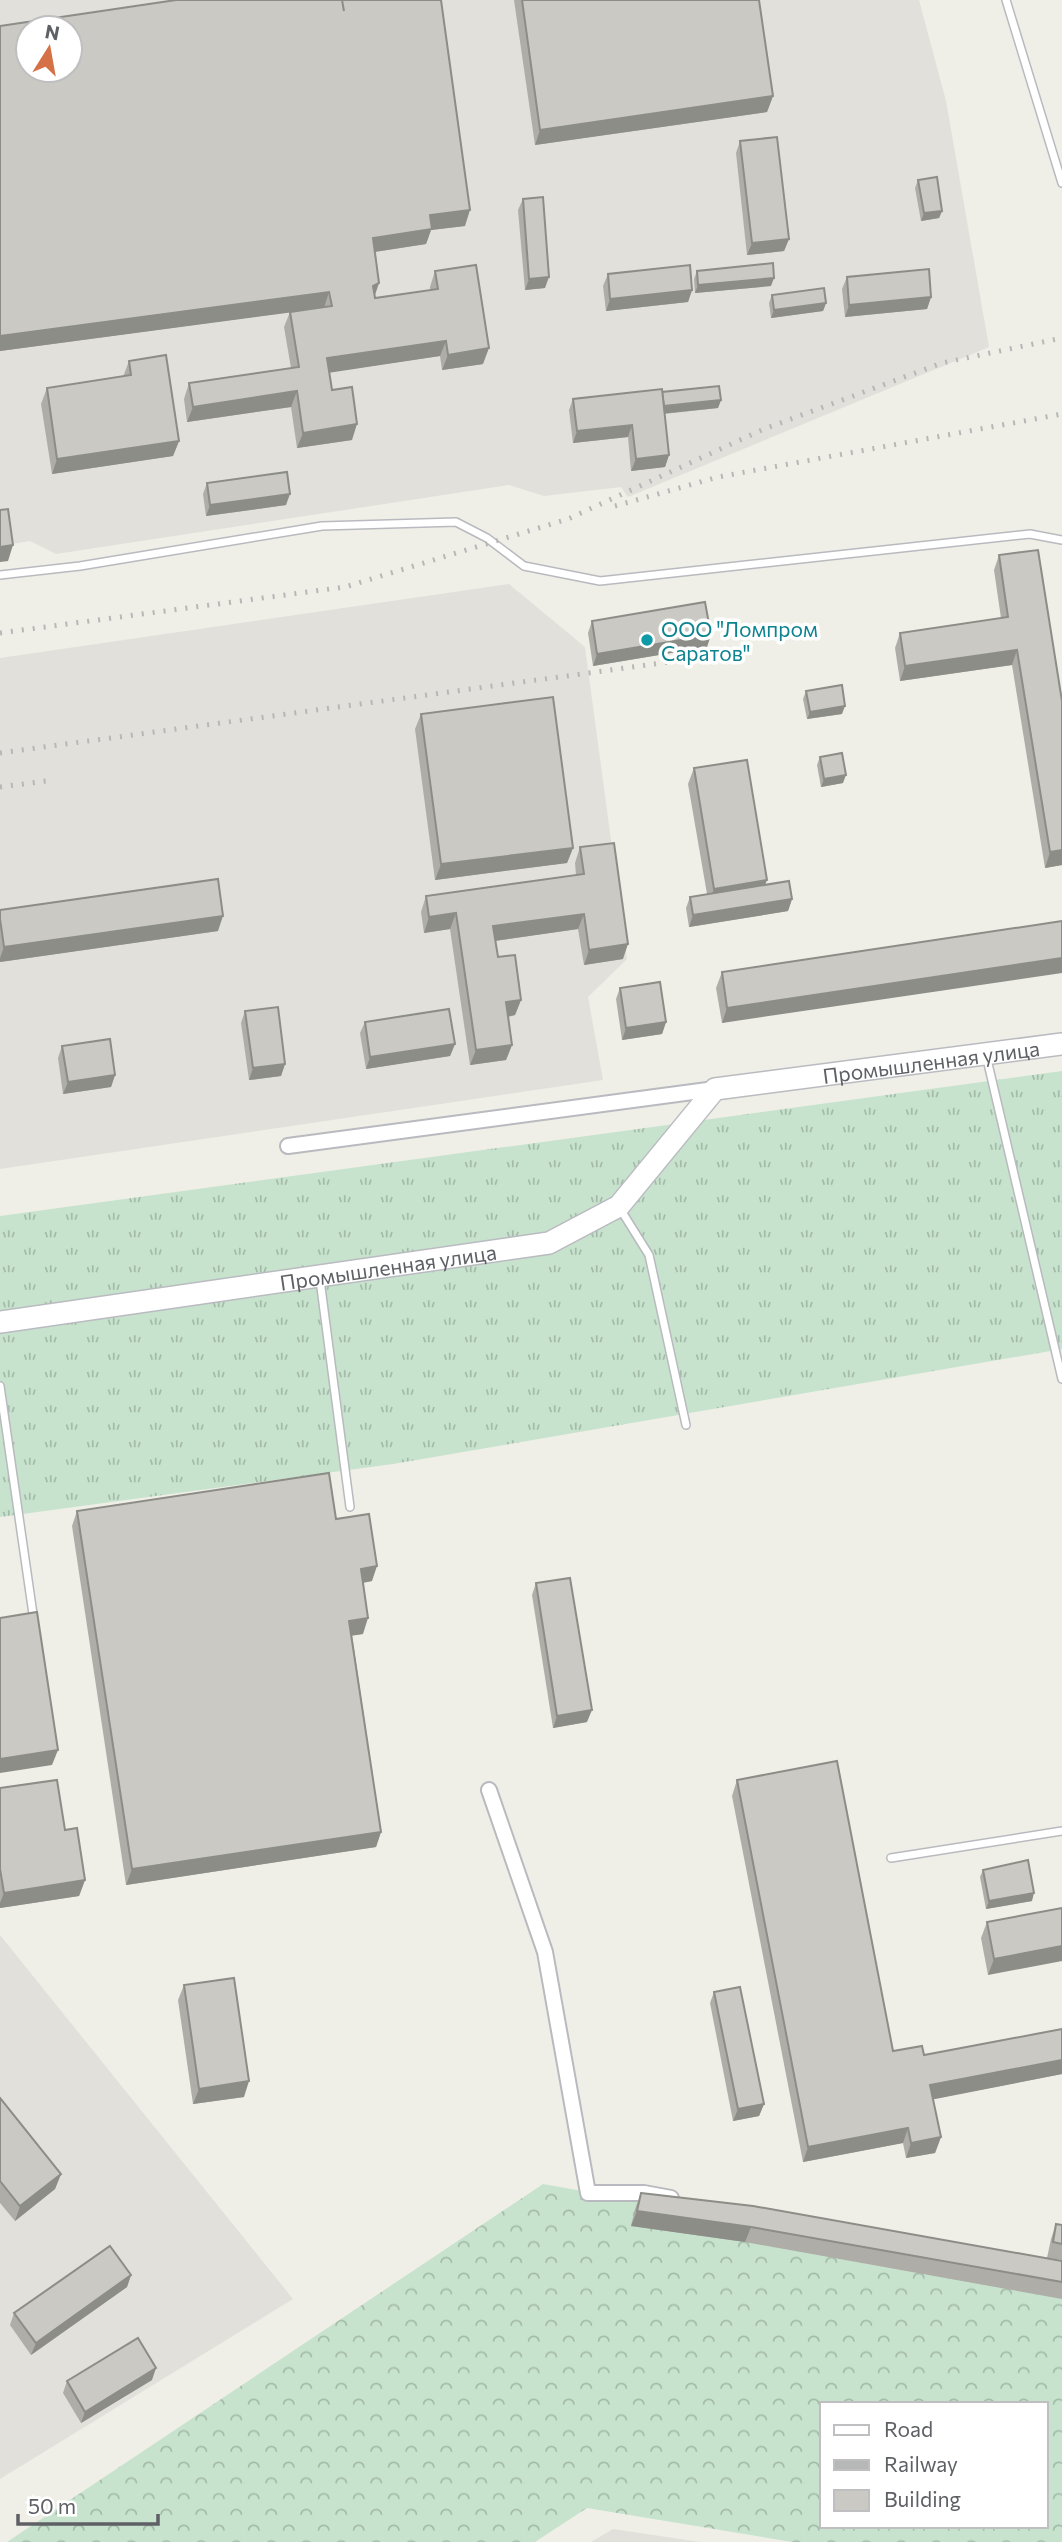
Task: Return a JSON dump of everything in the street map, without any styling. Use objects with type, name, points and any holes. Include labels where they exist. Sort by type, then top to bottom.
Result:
[{"type":"street","name":"Промышленная улица","points":[[288,1146],[1062,1044]]},
{"type":"street","name":"Промышленная улица","points":[[0,1322],[550,1243],[619,1206],[715,1089]]},
{"type":"street","points":[[489,1790],[545,1952],[588,2193],[644,2193],[682,2200]]},
{"type":"lane","points":[[1006,0],[1062,183]]},
{"type":"lane","points":[[0,575],[80,566],[322,526],[443,522],[456,522],[488,538],[524,566],[600,580],[1030,534],[1062,541]]},
{"type":"lane","points":[[986,1054],[1062,1379]]},
{"type":"lane","points":[[619,1206],[649,1255],[686,1425]]},
{"type":"lane","points":[[319,1276],[350,1507]]},
{"type":"lane","points":[[0,1386],[36,1633]]},
{"type":"lane","points":[[891,1858],[1062,1831]]},
{"type":"shaded area","points":[[0,0],[919,0],[946,101],[989,347],[628,497],[621,487],[544,496],[509,485],[56,554],[30,541],[6,545],[8,561],[0,562]]},
{"type":"shaded area","points":[[509,584],[585,647],[627,959],[588,997],[603,1080],[0,1169],[0,658]]},
{"type":"shaded area","points":[[0,1935],[293,2299],[0,2479]]},
{"type":"shaded area","points":[[613,2529],[700,2542],[591,2542]]},
{"type":"green space","points":[[1062,1071],[1062,1349],[393,1464],[0,1517],[0,1216]]},
{"type":"green space","points":[[543,2184],[1062,2277],[1062,2542],[792,2542],[587,2508],[535,2542],[7,2542]]},
{"type":"building","points":[[176,0],[441,0],[470,210],[430,215],[432,229],[373,238],[379,283],[373,286],[375,298],[438,289],[435,271],[476,265],[489,348],[448,355],[446,341],[327,358],[332,390],[352,387],[357,424],[303,433],[297,391],[193,407],[189,383],[299,367],[290,312],[332,306],[329,292],[0,336],[0,26],[14,24],[14,84],[84,84],[84,14],[81,14]]},
{"type":"building","points":[[522,0],[759,0],[773,96],[540,130]]},
{"type":"building","points":[[777,137],[789,239],[752,243],[740,141]]},
{"type":"building","points":[[937,177],[942,211],[924,213],[918,180]]},
{"type":"building","points":[[543,197],[549,277],[529,279],[523,199]]},
{"type":"building","points":[[773,263],[774,278],[698,285],[697,271]]},
{"type":"building","points":[[690,265],[692,290],[610,299],[608,274]]},
{"type":"building","points":[[929,269],[931,297],[849,305],[847,277]]},
{"type":"building","points":[[824,288],[826,303],[774,310],[772,295]]},
{"type":"building","points":[[166,355],[179,441],[57,459],[47,388],[131,375],[129,361]]},
{"type":"building","points":[[719,386],[721,400],[664,406],[662,392]]},
{"type":"building","points":[[662,389],[669,455],[636,459],[632,425],[577,431],[573,399]]},
{"type":"building","points":[[287,472],[290,494],[210,505],[207,483]]},
{"type":"building","points":[[8,509],[13,545],[0,547],[0,510]]},
{"type":"building","points":[[1038,550],[1062,701],[1062,850],[1050,852],[1017,650],[905,666],[900,633],[1008,617],[999,555]]},
{"type":"building","name":"ООО \"Ломпром Саратов\"","points":[[705,602],[711,635],[597,654],[592,621]]},
{"type":"building","points":[[842,685],[845,706],[810,712],[806,691]]},
{"type":"building","points":[[553,697],[573,848],[441,864],[421,714]]},
{"type":"building","points":[[842,753],[846,775],[824,779],[820,757]]},
{"type":"building","points":[[747,760],[767,880],[714,889],[694,768]]},
{"type":"building","points":[[614,843],[628,944],[589,950],[584,914],[493,926],[498,957],[515,955],[521,1000],[506,1002],[512,1045],[476,1050],[456,913],[429,917],[426,896],[584,874],[580,847]]},
{"type":"building","points":[[218,879],[223,916],[4,947],[0,910]]},
{"type":"building","points":[[789,881],[792,899],[693,915],[690,897]]},
{"type":"building","points":[[1062,921],[1062,958],[727,1008],[722,972]]},
{"type":"building","points":[[660,982],[666,1022],[626,1028],[620,988]]},
{"type":"building","points":[[278,1007],[285,1064],[253,1068],[245,1011]]},
{"type":"building","points":[[449,1009],[455,1044],[370,1057],[365,1022]]},
{"type":"building","points":[[110,1039],[115,1075],[68,1082],[62,1046]]},
{"type":"building","points":[[329,1473],[336,1519],[369,1514],[377,1566],[361,1569],[368,1618],[349,1621],[381,1832],[132,1869],[77,1511]]},
{"type":"building","points":[[570,1578],[592,1710],[557,1716],[536,1583]]},
{"type":"building","points":[[37,1612],[58,1750],[0,1759],[0,1618]]},
{"type":"building","points":[[837,1761],[893,2051],[922,2046],[924,2055],[1062,2029],[1062,2060],[930,2085],[941,2137],[911,2143],[908,2128],[808,2147],[737,1780]]},
{"type":"building","points":[[57,1780],[65,1830],[77,1828],[85,1880],[4,1893],[0,1869],[0,1788]]},
{"type":"building","points":[[1028,1860],[1034,1893],[989,1901],[983,1870]]},
{"type":"building","points":[[1062,1908],[1062,1946],[994,1959],[987,1922]]},
{"type":"building","points":[[234,1978],[249,2081],[199,2089],[184,1985]]},
{"type":"building","points":[[740,1987],[764,2104],[738,2109],[714,1992]]},
{"type":"building","points":[[0,2098],[61,2174],[20,2206],[0,2181]]},
{"type":"building","points":[[641,2193],[753,2206],[1062,2261],[1062,2282],[751,2227],[637,2211]]},
{"type":"building","points":[[1056,2224],[1062,2225],[1062,2244],[1053,2242]]},
{"type":"building","points":[[110,2246],[131,2275],[36,2343],[14,2313]]},
{"type":"building","points":[[138,2338],[156,2368],[85,2412],[67,2381]]},
{"type":"railway","points":[[0,633],[345,587],[568,519],[764,429],[942,363],[1062,338]]},
{"type":"railway","points":[[615,506],[718,477],[1062,414]]},
{"type":"railway","points":[[0,753],[728,654]]},
{"type":"railway","points":[[0,787],[54,780]]},
{"type":"place","name":"ООО \"Ломпром Саратов\"","points":[[647,640]]}]
